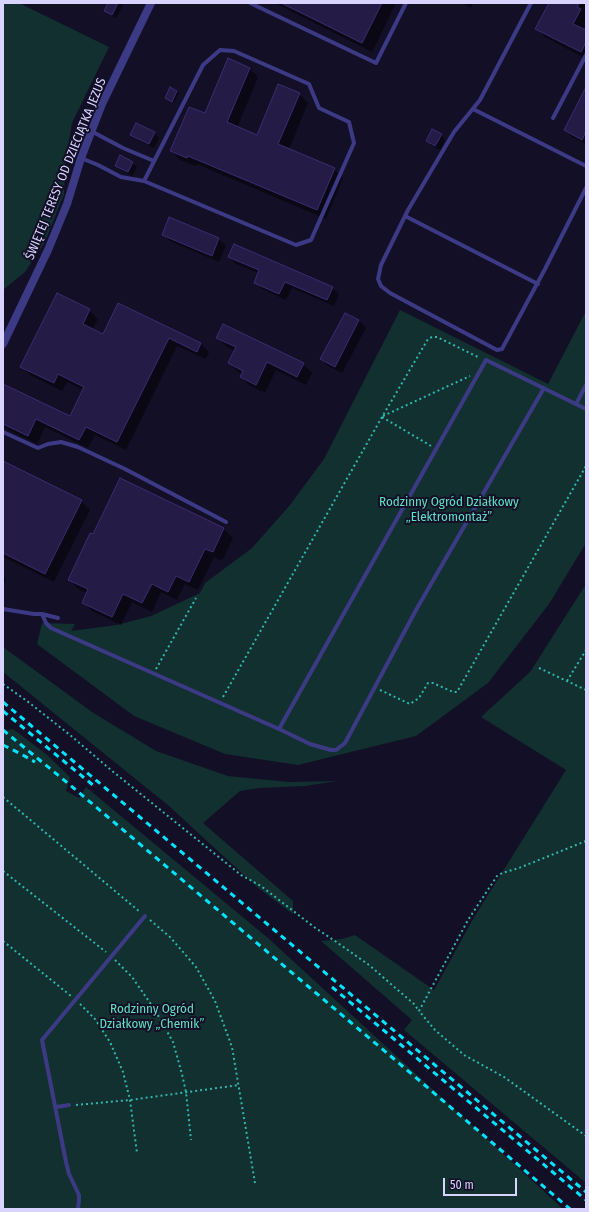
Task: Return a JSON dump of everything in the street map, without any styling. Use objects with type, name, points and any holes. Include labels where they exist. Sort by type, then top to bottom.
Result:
[{"type":"street","name":"ŚWIĘTEJ TERESY OD DZIECIĄTKA JEZUS","points":[[3,344],[48,250],[102,104],[151,3]]},
{"type":"lane","points":[[250,3],[376,63],[406,3]]},
{"type":"lane","points":[[531,3],[480,100],[454,132],[405,216],[381,265],[378,279],[381,286],[390,293],[497,350],[502,349],[538,284],[586,188]]},
{"type":"lane","points":[[81,158],[121,177],[144,181],[296,245],[311,240],[354,143],[349,122],[319,108],[309,84],[234,51],[220,50],[203,64],[144,181]]},
{"type":"lane","points":[[553,118],[586,55]]},
{"type":"lane","points":[[473,109],[586,166]]},
{"type":"lane","points":[[91,131],[122,148],[154,161]]},
{"type":"lane","points":[[405,216],[538,284]]},
{"type":"lane","points":[[279,729],[486,360],[586,409]]},
{"type":"lane","points":[[576,404],[586,384]]},
{"type":"lane","points":[[42,614],[50,628],[310,744],[331,750],[339,748],[345,744],[416,610],[544,388]]},
{"type":"lane","points":[[3,432],[38,448],[48,444],[61,442],[78,447],[125,469],[226,522]]},
{"type":"lane","points":[[3,609],[42,614],[58,618]]},
{"type":"lane","points":[[78,1209],[79,1195],[66,1162],[42,1040],[145,916]]},
{"type":"lane","points":[[56,1107],[69,1105]]},
{"type":"path","points":[[219,703],[428,339],[432,337],[437,338],[486,360]]},
{"type":"path","points":[[382,417],[480,371]]},
{"type":"path","points":[[382,417],[436,449]]},
{"type":"path","points":[[374,688],[410,704],[419,698],[428,683],[433,683],[453,692],[457,692],[586,466]]},
{"type":"path","points":[[154,674],[196,598]]},
{"type":"path","points":[[567,681],[586,650]]},
{"type":"path","points":[[539,668],[586,690]]},
{"type":"path","points":[[3,684],[70,735],[240,875],[261,886],[314,927],[335,940],[369,965],[414,1004],[435,1030],[464,1055],[504,1077],[586,1136]]},
{"type":"path","points":[[3,797],[170,937],[196,967],[215,1000],[232,1047],[255,1184]]},
{"type":"path","points":[[419,1011],[468,920],[497,876],[586,841]]},
{"type":"path","points":[[3,871],[111,957],[132,977],[156,1010],[173,1042],[182,1074],[186,1092],[191,1140]]},
{"type":"path","points":[[3,942],[75,999],[95,1019],[110,1042],[123,1072],[130,1100],[137,1153]]},
{"type":"path","points":[[69,1105],[130,1100],[239,1085]]},
{"type":"green space","points":[[3,3],[19,3],[109,47],[72,123],[65,164],[64,194],[45,242],[25,272],[3,290]]},
{"type":"green space","name":"Rodzinny Ogród Działkowy „Elektromontaż”","points":[[400,310],[548,384],[586,311],[586,543],[549,604],[488,683],[416,736],[298,765],[225,754],[134,716],[37,644],[42,623],[75,624],[71,631],[117,625],[151,616],[200,593],[205,583],[252,548],[290,505],[324,459]]},
{"type":"green space","points":[[586,584],[586,1183],[404,1030],[412,1020],[321,941],[342,939],[355,935],[434,990],[473,919],[566,770],[481,717],[530,672]]},
{"type":"green space","points":[[3,647],[92,712],[156,751],[228,776],[289,782],[337,781],[305,786],[259,788],[240,791],[203,823],[293,901],[293,914],[257,887],[169,806],[3,672]]},
{"type":"green space","name":"Rodzinny Ogród Działkowy „Chemik”","points":[[13,729],[46,754],[70,777],[66,791],[79,798],[86,787],[268,938],[563,1209],[3,1209],[3,731]]},
{"type":"building","points":[[108,3],[118,3],[112,15],[104,11]]},
{"type":"building","points":[[281,3],[382,3],[362,43]]},
{"type":"building","points":[[549,3],[579,3],[577,7],[581,9],[573,24],[586,30],[586,42],[581,52],[535,29]]},
{"type":"building","points":[[228,58],[250,68],[227,122],[257,135],[278,84],[300,93],[278,144],[335,168],[317,210],[188,156],[187,158],[170,151],[189,107],[205,113]]},
{"type":"building","points":[[170,87],[177,91],[172,102],[165,98]]},
{"type":"building","points":[[586,87],[586,131],[582,140],[564,130]]},
{"type":"building","points":[[136,123],[155,132],[149,144],[130,135]]},
{"type":"building","points":[[432,129],[442,134],[435,146],[426,141]]},
{"type":"building","points":[[120,155],[133,162],[128,172],[115,166]]},
{"type":"building","points":[[169,217],[219,238],[212,256],[162,235]]},
{"type":"building","points":[[234,244],[333,287],[327,300],[285,282],[279,294],[254,283],[259,270],[228,257]]},
{"type":"building","points":[[57,293],[90,309],[83,324],[103,334],[118,303],[201,343],[197,352],[169,338],[117,442],[86,427],[79,440],[36,419],[28,436],[3,424],[3,384],[70,416],[84,387],[58,374],[54,383],[20,367]]},
{"type":"building","points":[[345,313],[359,320],[335,367],[320,359]]},
{"type":"building","points":[[223,324],[304,363],[297,377],[267,362],[256,385],[240,377],[243,371],[228,363],[236,347],[216,338]]},
{"type":"building","points":[[3,461],[82,500],[45,574],[3,553]]},
{"type":"building","points":[[120,478],[224,528],[213,552],[205,549],[189,582],[176,576],[168,592],[152,584],[142,603],[123,594],[112,617],[82,603],[88,589],[68,580],[90,533],[93,534]]},
{"type":"railway","points":[[3,702],[586,1192]]},
{"type":"railway","points":[[3,711],[94,786]]},
{"type":"railway","points":[[3,730],[70,785],[570,1209]]},
{"type":"railway","points":[[3,745],[35,762]]},
{"type":"railway","points":[[332,987],[586,1200]]}]
